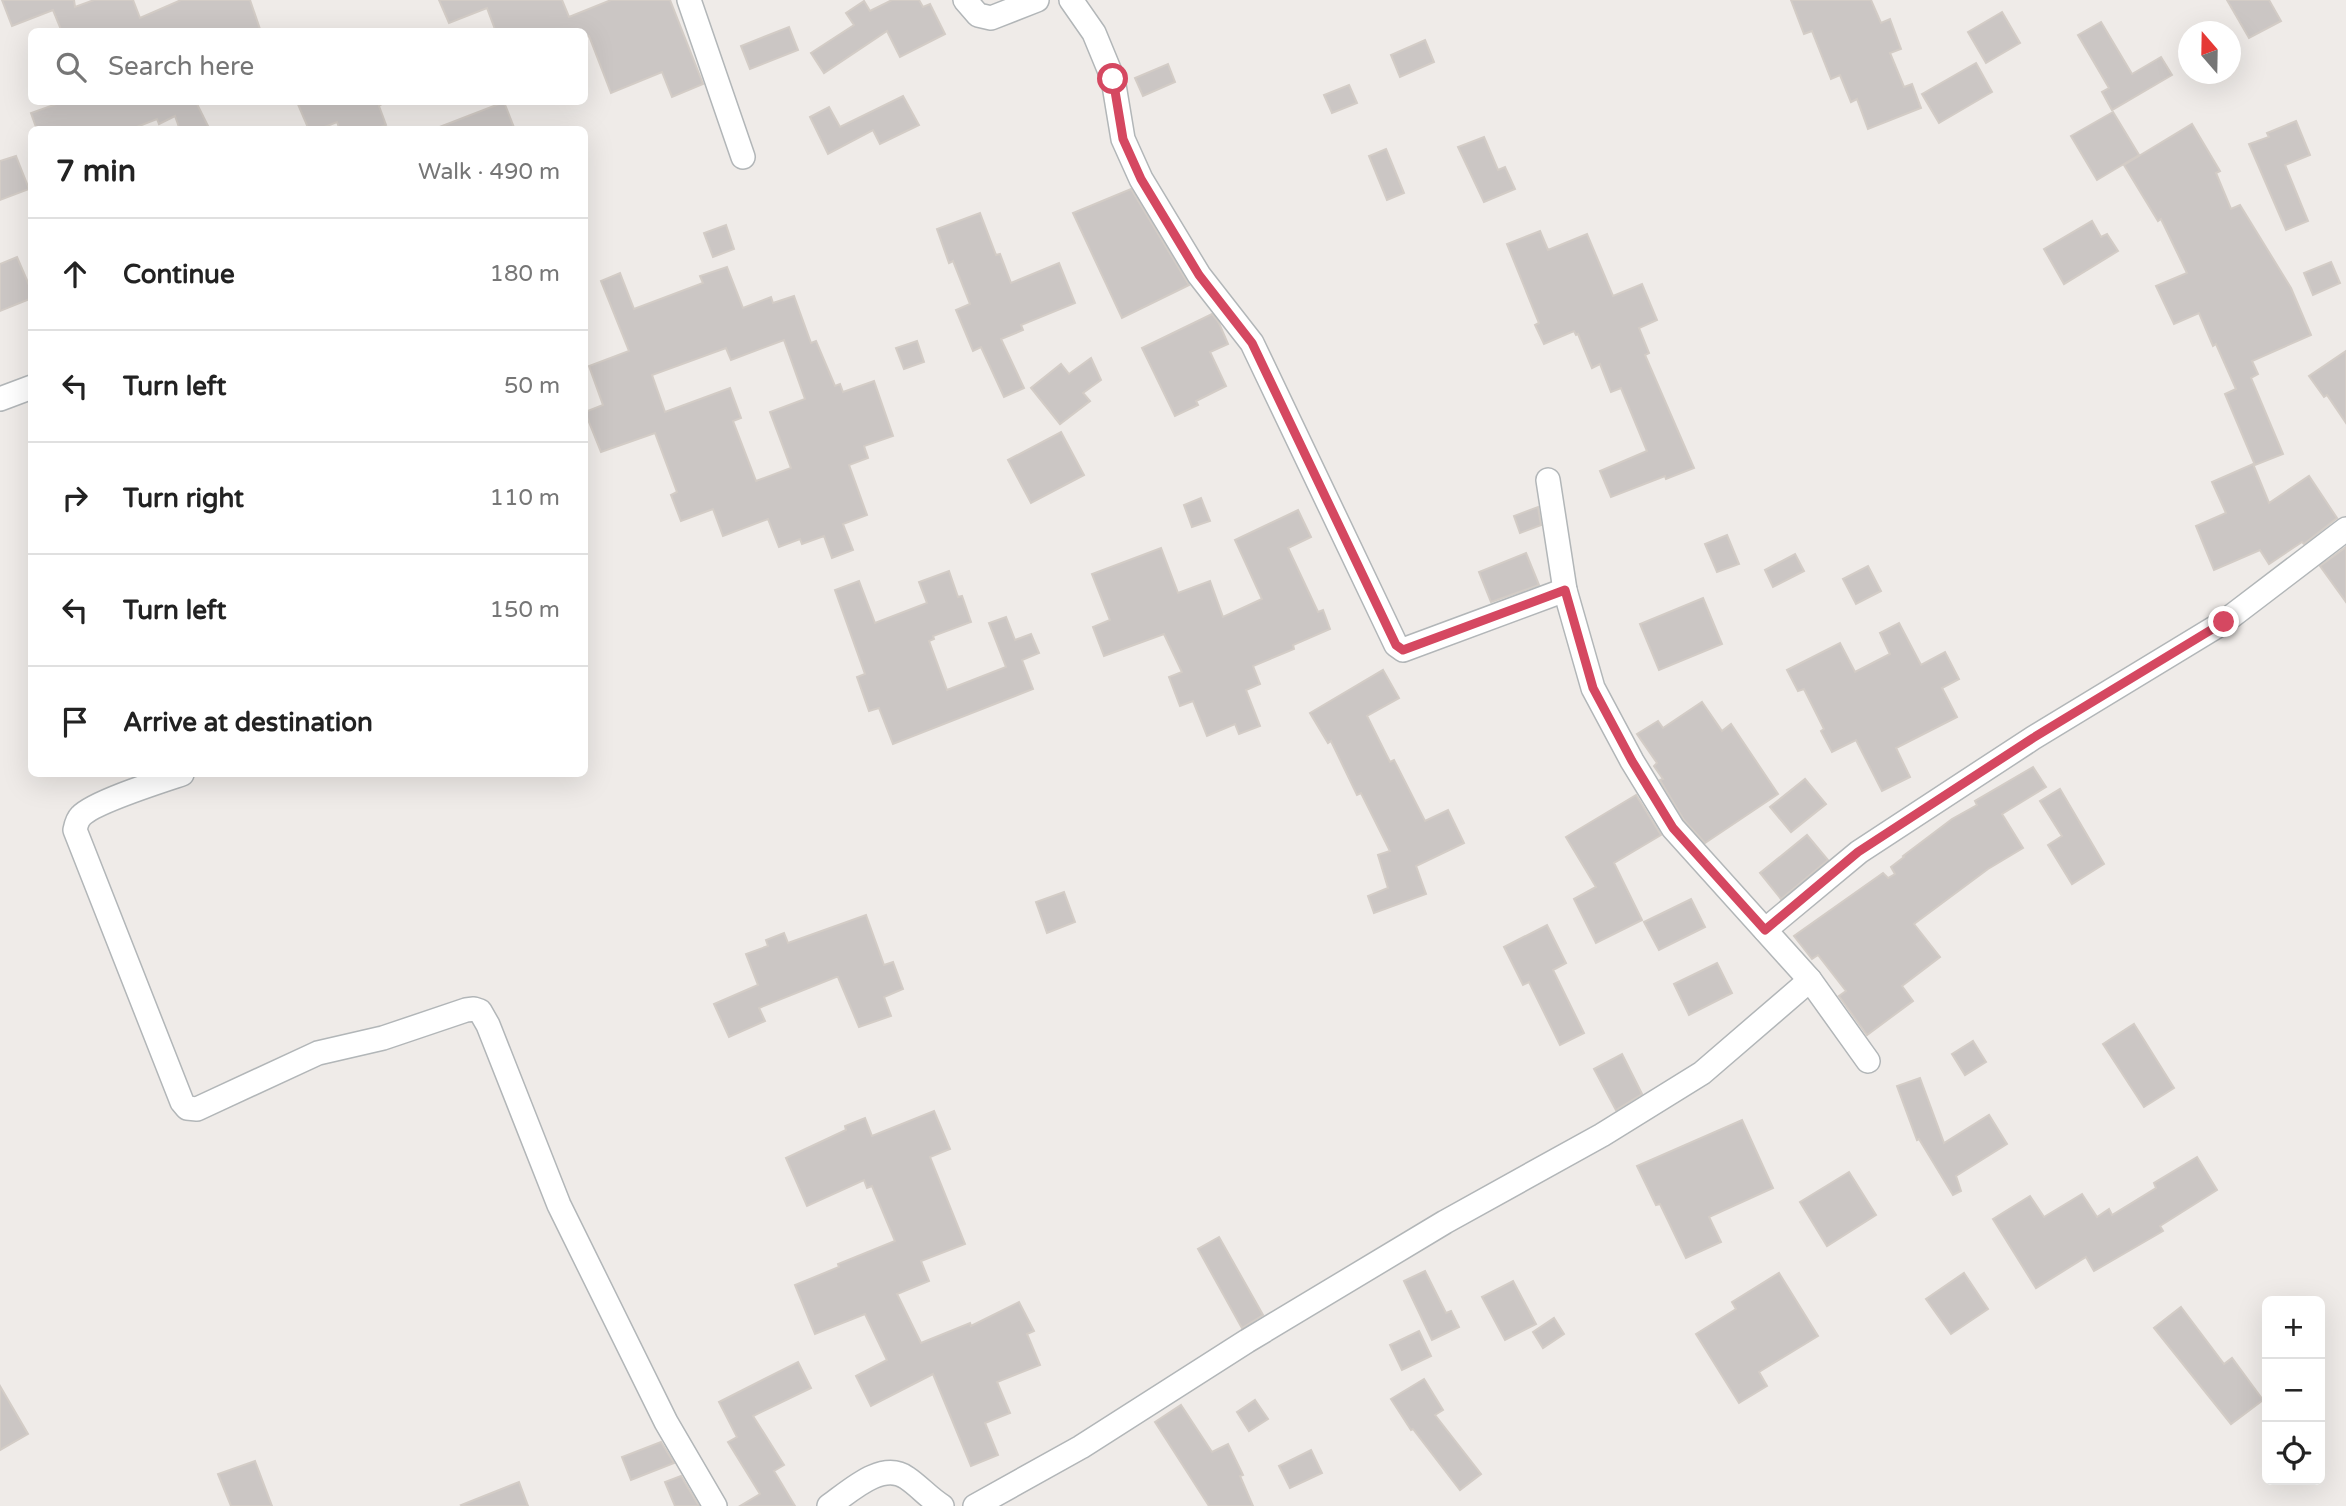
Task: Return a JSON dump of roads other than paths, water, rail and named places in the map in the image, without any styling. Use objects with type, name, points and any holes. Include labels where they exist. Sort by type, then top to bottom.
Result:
[{"type":"street","points":[[689,0],[743,158]]},
{"type":"street","points":[[965,0],[978,15],[991,18],[1037,0]]},
{"type":"street","points":[[1071,0],[1094,33],[1113,79],[1123,139],[1141,179],[1199,275],[1252,343],[1396,645],[1403,650],[1565,590]]},
{"type":"street","points":[[0,399],[28,388]]},
{"type":"street","points":[[1548,480],[1565,590],[1593,688],[1632,761],[1673,828],[1810,980],[1868,1060]]},
{"type":"street","points":[[1765,930],[1858,852],[2033,738],[2224,622],[2346,529]]},
{"type":"street","points":[[174,777],[82,814],[75,831],[182,1102],[187,1108],[197,1109],[318,1053],[383,1038],[466,1010],[480,1011],[559,1205],[666,1422],[715,1506]]},
{"type":"street","points":[[975,1506],[1081,1447],[1247,1341],[1445,1222],[1602,1135],[1702,1073],[1810,980]]},
{"type":"street","points":[[829,1506],[873,1477],[891,1472],[905,1476],[942,1506]]}]
